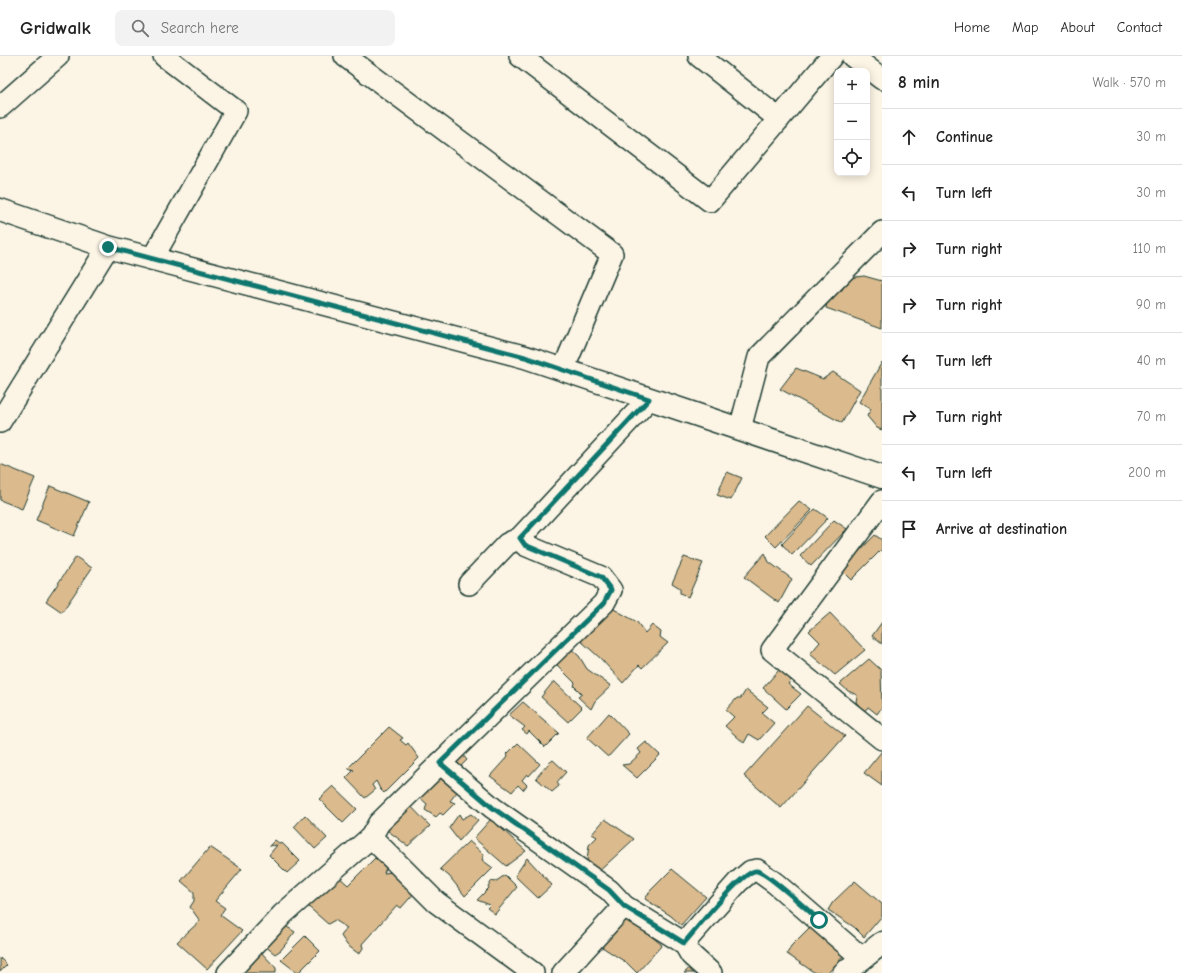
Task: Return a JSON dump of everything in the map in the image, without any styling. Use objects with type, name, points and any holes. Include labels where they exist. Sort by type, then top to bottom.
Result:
[{"type":"main road","points":[[0,210],[108,247],[525,357],[882,477]]},
{"type":"main road","points":[[844,973],[882,944]]},
{"type":"street","points":[[0,107],[58,56]]},
{"type":"street","points":[[152,259],[236,110],[164,56]]},
{"type":"street","points":[[345,56],[612,254],[564,370]]},
{"type":"street","points":[[520,56],[710,202],[832,56]]},
{"type":"street","points":[[699,56],[779,119]]},
{"type":"street","points":[[852,56],[882,79]]},
{"type":"street","points":[[740,429],[760,357],[882,232]]},
{"type":"street","points":[[0,422],[108,247]]},
{"type":"street","points":[[469,584],[507,544],[520,538],[649,399]]},
{"type":"street","points":[[882,501],[772,650],[882,738]]},
{"type":"street","points":[[228,973],[283,914],[372,837],[379,823],[604,603],[611,590],[601,577],[525,545],[520,538]]},
{"type":"street","points":[[440,763],[493,808],[609,890],[624,906],[684,943],[691,955],[711,973]]},
{"type":"street","points":[[372,837],[436,902],[533,973]]},
{"type":"street","points":[[684,943],[738,882],[750,871],[757,870],[776,883],[862,958]]},
{"type":"street","points":[[563,973],[624,906]]},
{"type":"building","points":[[864,276],[882,281],[882,328],[826,308],[828,297],[833,300],[837,291],[842,290],[847,278]]},
{"type":"building","points":[[882,362],[882,430],[877,428],[867,416],[871,409],[859,402]]},
{"type":"building","points":[[796,368],[823,379],[833,372],[860,390],[842,423],[780,389]]},
{"type":"building","points":[[0,464],[35,478],[22,509],[0,500]]},
{"type":"building","points":[[727,472],[742,478],[731,500],[717,495]]},
{"type":"building","points":[[50,486],[89,502],[74,536],[36,520]]},
{"type":"building","points":[[799,501],[812,510],[776,547],[765,536]]},
{"type":"building","points":[[815,509],[828,518],[792,555],[782,544]]},
{"type":"building","points":[[834,520],[847,529],[811,566],[800,556]]},
{"type":"building","points":[[875,535],[882,540],[882,549],[851,580],[841,570]]},
{"type":"building","points":[[765,553],[769,562],[792,579],[779,603],[744,577]]},
{"type":"building","points":[[76,557],[92,568],[62,612],[46,601]]},
{"type":"building","points":[[684,557],[703,563],[688,597],[680,593],[680,588],[672,583]]},
{"type":"building","points":[[612,608],[637,622],[645,633],[652,625],[661,632],[660,637],[668,643],[642,668],[639,665],[623,683],[600,658],[581,641]]},
{"type":"building","points":[[830,613],[865,650],[835,675],[810,654],[820,642],[809,631]]},
{"type":"building","points":[[882,622],[882,644],[872,636]]},
{"type":"building","points":[[566,644],[579,656],[587,669],[611,686],[595,701],[591,709],[578,697],[582,694],[574,686],[575,683],[553,661]]},
{"type":"building","points":[[869,659],[881,670],[882,707],[877,714],[868,707],[864,712],[856,702],[857,695],[848,691],[840,684]]},
{"type":"building","points":[[779,670],[791,680],[788,684],[801,694],[786,709],[763,688]]},
{"type":"building","points":[[554,681],[582,708],[568,722],[541,697]]},
{"type":"building","points":[[746,690],[768,707],[762,713],[774,723],[759,740],[749,734],[744,743],[725,726],[734,717],[726,710],[737,698],[741,698]]},
{"type":"building","points":[[523,702],[559,733],[545,747],[529,731],[527,734],[522,730],[525,727],[509,715]]},
{"type":"building","points":[[807,706],[845,736],[781,808],[744,776]]},
{"type":"building","points":[[609,713],[629,734],[608,757],[587,738]]},
{"type":"building","points":[[389,727],[403,738],[400,740],[406,745],[408,743],[419,758],[384,793],[376,781],[372,785],[375,790],[365,798],[346,778],[354,770],[348,768]]},
{"type":"building","points":[[646,742],[660,755],[637,778],[622,765],[629,764],[641,753],[638,749]]},
{"type":"building","points":[[518,743],[540,764],[529,776],[527,774],[522,780],[527,785],[523,790],[518,785],[512,792],[490,776],[508,756],[507,754]]},
{"type":"building","points":[[882,751],[882,786],[864,773]]},
{"type":"building","points":[[460,752],[467,760],[459,768],[452,759]]},
{"type":"building","points":[[553,760],[566,772],[557,782],[559,786],[552,792],[536,778]]},
{"type":"building","points":[[439,770],[453,783],[450,785],[457,792],[450,801],[455,803],[443,815],[440,813],[436,817],[425,810],[427,804],[416,794]]},
{"type":"building","points":[[333,786],[357,809],[343,823],[319,799]]},
{"type":"building","points":[[405,800],[430,826],[408,846],[383,827]]},
{"type":"building","points":[[459,814],[462,819],[471,814],[478,820],[459,841],[449,828]]},
{"type":"building","points":[[305,815],[327,838],[315,849],[294,827]]},
{"type":"building","points":[[491,819],[526,851],[506,866],[474,838]]},
{"type":"building","points":[[605,819],[634,839],[595,875],[586,868],[589,845],[597,837],[592,834]]},
{"type":"building","points":[[275,840],[280,844],[282,843],[300,861],[287,873],[269,855],[277,845],[269,846]]},
{"type":"building","points":[[469,841],[484,855],[482,860],[493,868],[465,896],[449,876],[440,869]]},
{"type":"building","points":[[210,847],[242,869],[215,901],[225,908],[220,915],[242,931],[207,969],[177,942],[200,921],[190,907],[194,901],[194,892],[181,881]]},
{"type":"building","points":[[375,858],[386,868],[384,873],[393,872],[417,890],[401,908],[397,905],[362,944],[363,948],[359,954],[347,945],[341,936],[347,928],[335,920],[328,924],[303,902],[336,874],[348,885]]},
{"type":"building","points":[[527,858],[552,885],[538,898],[515,876]]},
{"type":"building","points":[[672,869],[706,897],[681,925],[671,916],[645,899],[650,891]]},
{"type":"building","points":[[505,875],[517,887],[495,914],[487,908],[490,905],[477,900],[489,888],[488,886],[492,881],[495,882]]},
{"type":"building","points":[[855,881],[882,904],[882,916],[864,937],[854,927],[828,910],[833,902]]},
{"type":"building","points":[[628,917],[662,945],[637,973],[627,963],[602,947],[606,938]]},
{"type":"building","points":[[813,924],[847,952],[828,973],[815,973],[787,954],[791,946]]},
{"type":"building","points":[[284,925],[295,932],[281,950],[275,954],[265,946],[270,938],[274,940],[279,935],[276,933]]},
{"type":"building","points":[[305,936],[320,951],[298,973],[281,960]]},
{"type":"building","points":[[258,949],[276,968],[276,973],[236,973]]},
{"type":"building","points":[[0,958],[7,965],[0,972]]},
{"type":"building","points":[[693,965],[700,973],[684,973]]},
{"type":"route","points":[[108,247],[525,357],[649,399],[520,538],[525,545],[601,577],[611,590],[604,603],[440,763],[493,808],[609,890],[624,906],[684,943],[738,882],[750,871],[757,870],[776,883],[819,920]]}]
